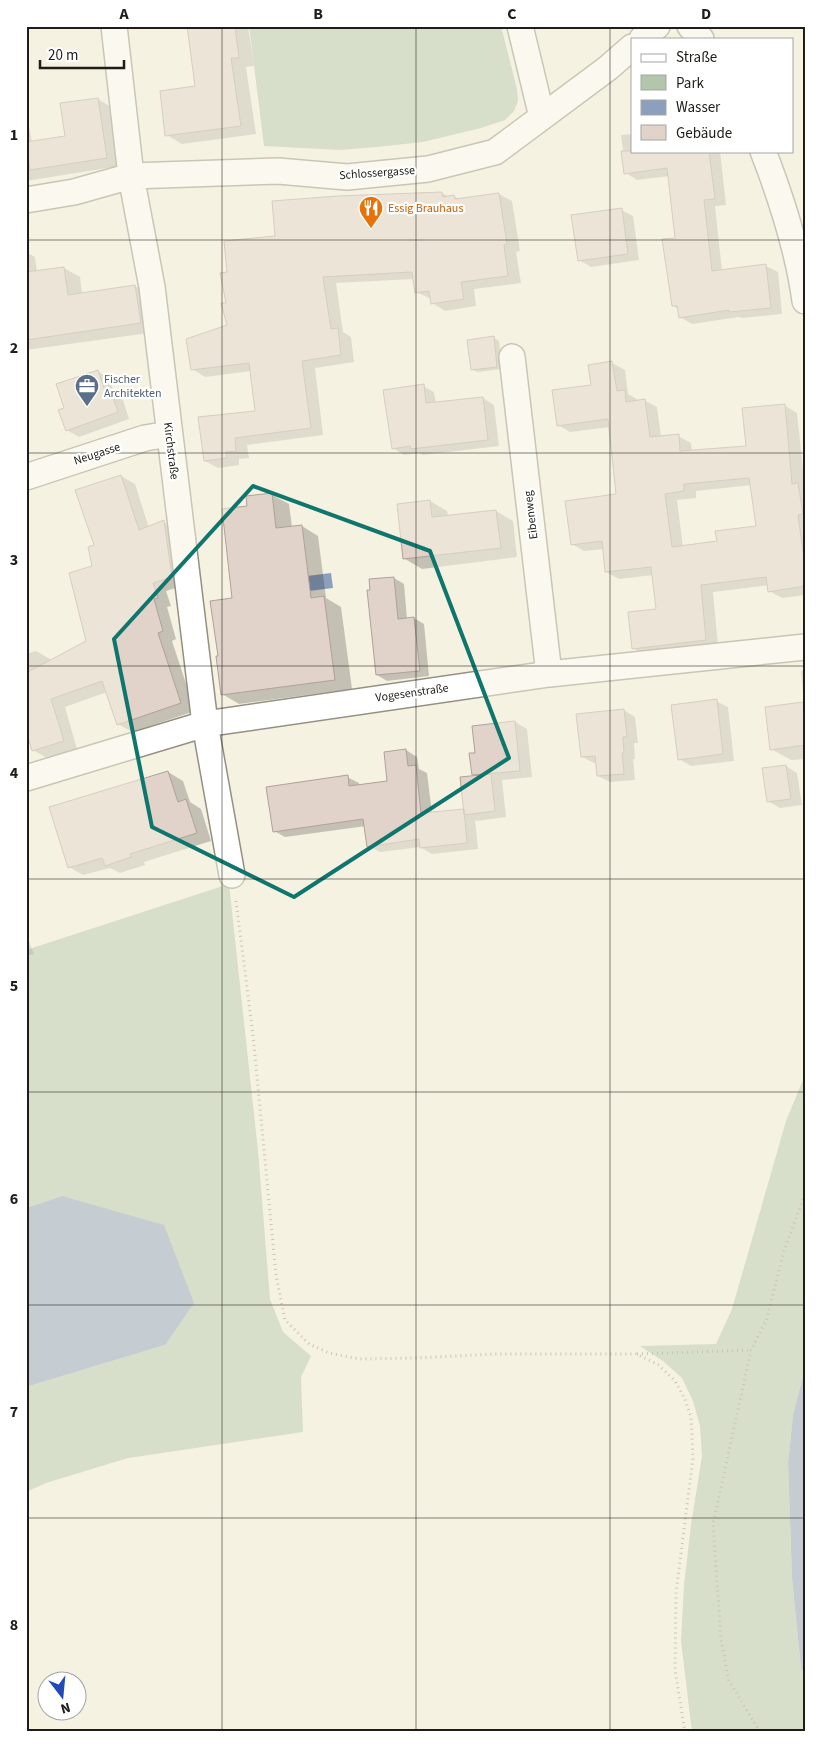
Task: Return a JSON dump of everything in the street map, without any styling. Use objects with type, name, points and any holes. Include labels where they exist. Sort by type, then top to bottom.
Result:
[{"type":"street","name":"Kirchstraße","points":[[114,26],[131,176],[152,287],[206,724],[232,875]]},
{"type":"street","points":[[520,26],[542,117]]},
{"type":"street","points":[[643,38],[657,26]]},
{"type":"street","points":[[690,26],[699,38]]},
{"type":"street","name":"Schlossergasse","points":[[26,200],[74,192],[131,176],[278,171],[347,177],[428,169],[495,152],[631,49]]},
{"type":"street","points":[[763,152],[780,196],[801,273],[805,301]]},
{"type":"street","name":"Eibenweg","points":[[512,357],[549,674]]},
{"type":"street","name":"Neugasse","points":[[26,477],[145,438],[169,434]]},
{"type":"street","name":"Vogesenstraße","points":[[26,778],[206,724],[549,674],[805,647]]},
{"type":"path","points":[[232,875],[253,1035],[276,1275],[285,1320],[309,1344],[329,1353],[359,1359],[498,1354],[636,1354],[751,1350]]},
{"type":"path","points":[[760,1732],[729,1681],[721,1640],[714,1524],[751,1350],[766,1321],[784,1251],[805,1194]]},
{"type":"path","points":[[636,1354],[659,1365],[675,1381],[685,1399],[691,1417],[693,1458],[676,1593],[675,1670],[685,1732]]},
{"type":"highlighted area","points":[[253,486],[430,551],[509,758],[294,897],[152,827],[114,639]]},
{"type":"green space","points":[[249,26],[501,26],[517,89],[518,101],[514,111],[505,120],[481,128],[423,142],[340,150],[264,146]]},
{"type":"green space","points":[[229,884],[258,1151],[270,1299],[283,1332],[311,1356],[301,1377],[303,1432],[128,1458],[46,1483],[26,1492],[26,1387],[165,1345],[62,1196],[26,1208],[26,950]]},
{"type":"green space","points":[[805,1075],[805,1368],[793,1415],[788,1463],[792,1579],[801,1669],[805,1672],[805,1732],[692,1732],[681,1641],[684,1585],[702,1456],[700,1426],[693,1401],[682,1378],[663,1361],[640,1346],[716,1344],[732,1309],[786,1121]]},
{"type":"water","points":[[331,573],[333,588],[285,594],[283,579]]},
{"type":"water","points":[[62,1196],[164,1225],[194,1303],[165,1345],[26,1387],[26,1208]]},
{"type":"water","points":[[805,1368],[805,1672],[801,1669],[792,1579],[788,1463],[793,1415]]},
{"type":"building","points":[[187,26],[235,26],[239,58],[231,58],[241,126],[165,136],[160,91],[195,86]]},
{"type":"building","points":[[98,98],[107,158],[30,170],[26,142],[65,136],[60,103]]},
{"type":"building","points":[[621,151],[709,152],[715,199],[704,200],[712,271],[766,264],[771,308],[729,312],[729,310],[679,318],[677,306],[672,306],[662,239],[675,238],[667,168],[624,174]]},
{"type":"building","points":[[442,192],[443,197],[454,195],[455,199],[499,193],[507,244],[504,245],[508,276],[461,282],[464,299],[431,304],[429,291],[415,293],[412,272],[323,277],[331,329],[338,328],[341,355],[302,361],[311,428],[235,438],[236,451],[226,452],[227,458],[204,461],[198,417],[255,411],[249,363],[191,370],[186,339],[227,325],[221,303],[226,303],[220,273],[227,272],[224,241],[275,236],[272,201],[338,196]]},
{"type":"building","points":[[622,208],[628,254],[578,261],[571,215]]},
{"type":"building","points":[[64,267],[68,295],[135,285],[141,323],[26,340],[26,272]]},
{"type":"building","points":[[494,336],[497,367],[471,370],[467,340]]},
{"type":"building","points":[[612,361],[617,391],[625,390],[626,402],[645,399],[650,437],[679,434],[680,451],[746,446],[742,408],[785,404],[792,484],[798,483],[803,514],[798,515],[805,566],[805,586],[768,592],[766,577],[701,585],[706,640],[632,649],[628,612],[656,609],[651,567],[605,572],[602,541],[571,545],[565,501],[616,494],[608,419],[557,426],[552,390],[591,385],[588,365]],"holes":[[[749,478],[756,526],[715,531],[717,541],[672,547],[665,494],[684,491],[684,484]]]},
{"type":"building","points":[[98,370],[106,394],[111,392],[118,412],[66,431],[58,410],[64,408],[56,384]]},
{"type":"building","points":[[424,384],[426,403],[483,397],[488,440],[411,449],[410,446],[392,449],[383,390]]},
{"type":"building","points":[[121,475],[139,530],[164,520],[172,577],[153,583],[158,598],[154,599],[163,631],[158,633],[181,703],[117,725],[102,681],[51,699],[64,741],[32,751],[26,731],[26,673],[86,641],[69,573],[92,566],[88,547],[94,545],[75,490]]},
{"type":"building","points":[[272,493],[276,528],[302,525],[311,598],[324,596],[335,680],[221,695],[216,656],[218,656],[210,601],[232,598],[222,509],[247,506],[246,496]]},
{"type":"building","points":[[430,500],[432,517],[496,510],[501,548],[403,559],[397,504]]},
{"type":"building","points":[[394,577],[398,619],[414,617],[420,671],[376,675],[367,590],[370,590],[369,579]]},
{"type":"building","points":[[717,699],[723,754],[678,760],[671,705]]},
{"type":"building","points":[[803,702],[805,745],[770,750],[765,707]]},
{"type":"building","points":[[624,709],[627,737],[623,737],[624,774],[597,776],[595,756],[581,757],[576,714]]},
{"type":"building","points":[[515,721],[520,771],[472,775],[469,753],[475,753],[472,726]]},
{"type":"building","points":[[406,749],[408,766],[416,765],[421,813],[464,809],[467,843],[420,848],[419,839],[367,847],[363,819],[273,832],[266,787],[348,775],[349,786],[387,781],[384,752]]},
{"type":"building","points":[[786,765],[791,799],[767,802],[762,768]]},
{"type":"building","points":[[168,771],[178,802],[186,799],[197,833],[130,854],[131,857],[105,866],[102,858],[68,868],[49,807]]},
{"type":"building","points":[[491,774],[495,811],[464,815],[460,777]]},
{"type":"place","name":"Essig Brauhaus","points":[[371,229]]},
{"type":"place","name":"Fischer Architekten","points":[[87,407]]}]
